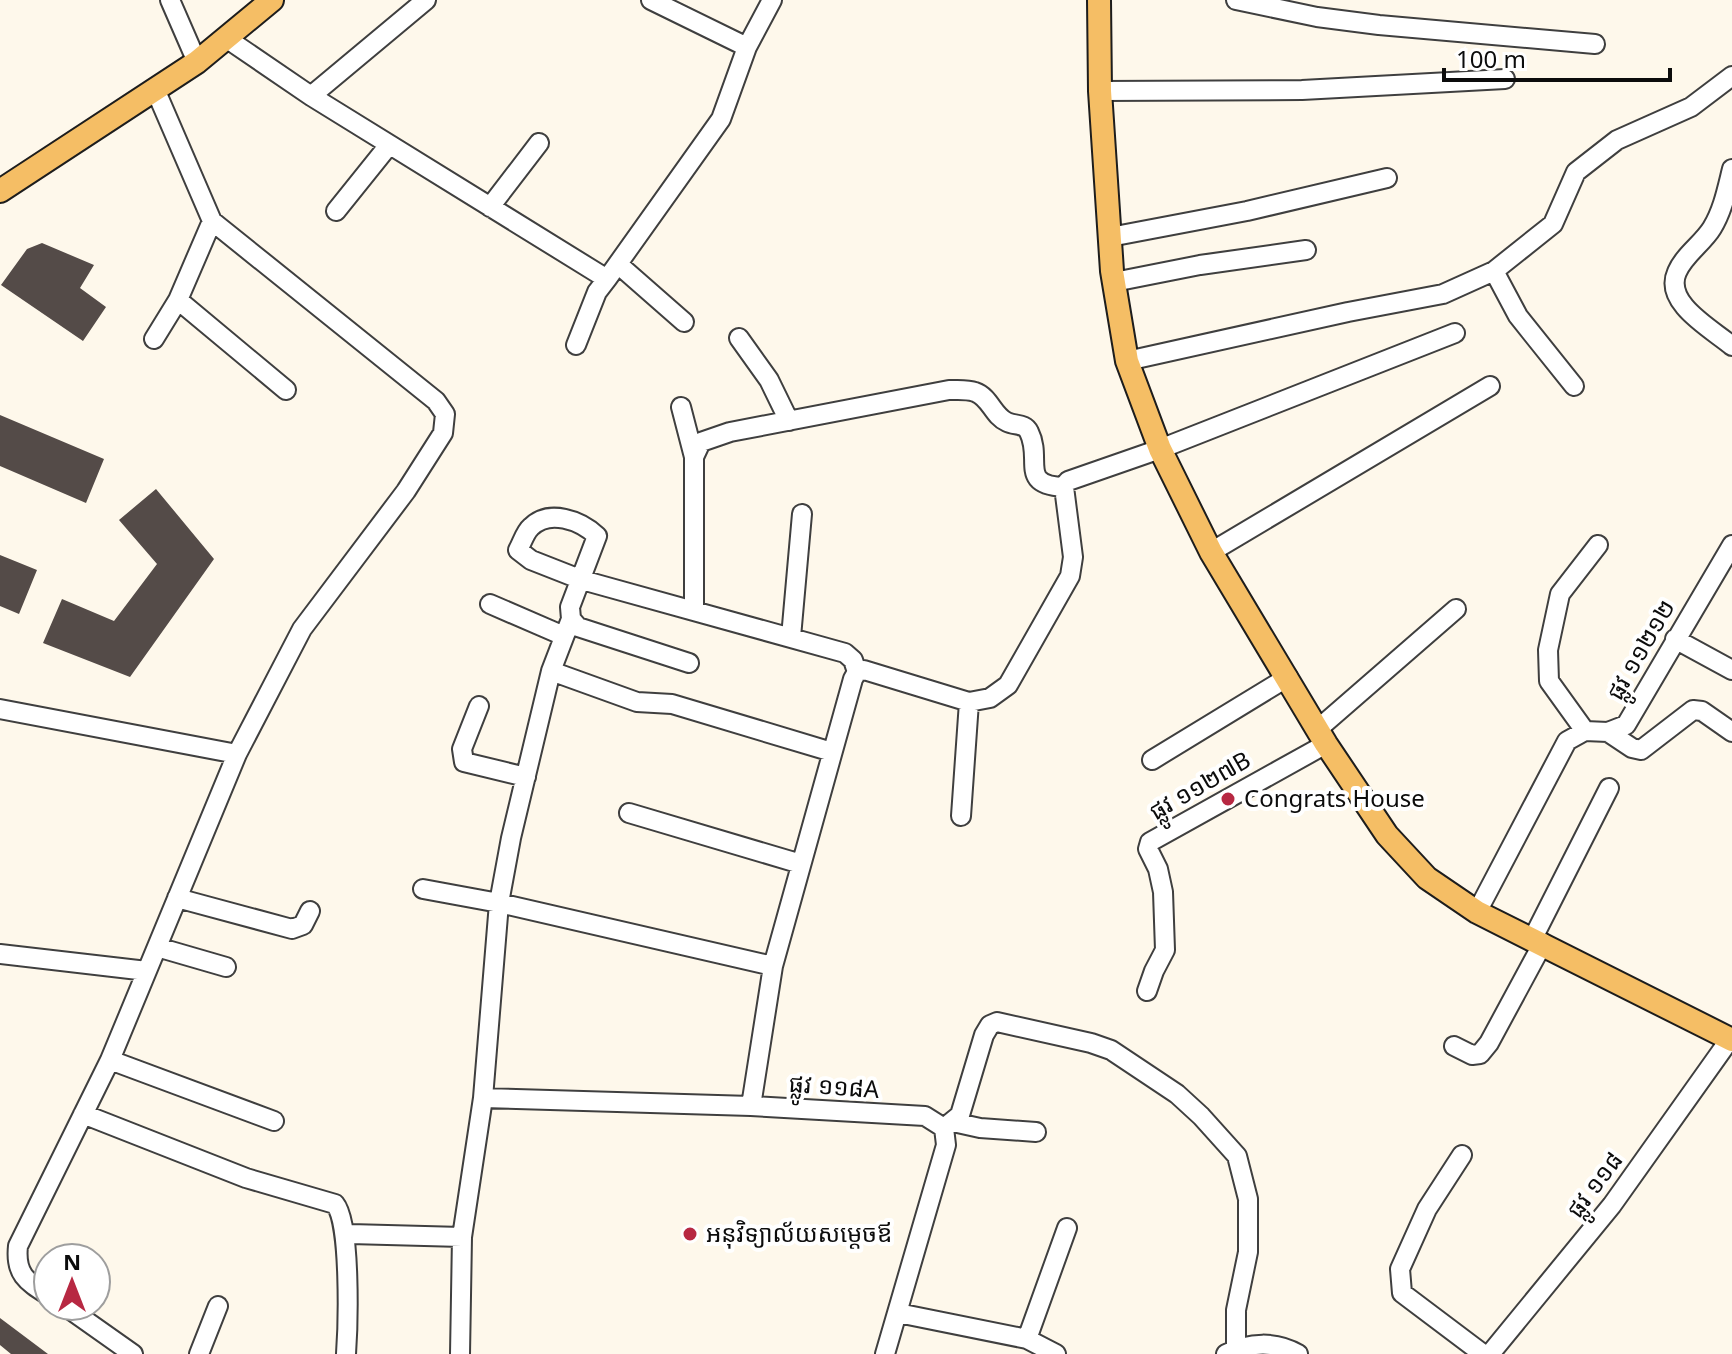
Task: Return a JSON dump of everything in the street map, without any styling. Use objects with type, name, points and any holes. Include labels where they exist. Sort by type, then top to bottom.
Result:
[{"type":"main road","points":[[0,191],[197,62],[272,0]]},
{"type":"main road","points":[[1099,0],[1100,91],[1110,237],[1127,361],[1160,449],[1211,552],[1322,736],[1387,835],[1427,878],[1477,912],[1731,1039]]},
{"type":"street","points":[[170,0],[197,62]]},
{"type":"street","points":[[311,96],[426,0]]},
{"type":"street","points":[[651,0],[747,47]]},
{"type":"street","points":[[576,345],[597,292],[721,119],[747,47],[772,0]]},
{"type":"street","points":[[1236,0],[1317,17],[1379,25],[1595,44]]},
{"type":"street","points":[[226,38],[311,96],[490,207],[613,272],[684,322]]},
{"type":"street","points":[[1127,361],[1443,294],[1494,271],[1553,224],[1576,172],[1617,140],[1691,107],[1732,76]]},
{"type":"street","points":[[1100,91],[1302,90],[1505,79]]},
{"type":"street","points":[[32,1285],[16,1264],[18,1246],[110,1060],[237,754],[302,629],[406,491],[443,433],[445,414],[436,401],[212,221],[155,89]]},
{"type":"street","points":[[490,207],[539,143]]},
{"type":"street","points":[[336,211],[389,145]]},
{"type":"street","points":[[1732,169],[1720,211],[1711,229],[1677,271],[1674,287],[1682,305],[1732,346]]},
{"type":"street","points":[[1110,237],[1247,211],[1387,178]]},
{"type":"street","points":[[154,339],[178,300],[212,221]]},
{"type":"street","points":[[1114,282],[1200,265],[1306,250]]},
{"type":"street","points":[[1494,271],[1518,316],[1574,386]]},
{"type":"street","points":[[178,300],[286,390]]},
{"type":"street","points":[[751,1106],[773,966],[857,672],[864,670],[969,702],[990,698],[1008,685],[1070,576],[1073,557],[1064,487],[1068,481],[1160,449],[1455,333]]},
{"type":"street","points":[[739,338],[769,380],[789,421]]},
{"type":"street","points":[[1211,552],[1490,386]]},
{"type":"street","points":[[694,457],[701,442],[714,436],[949,390],[972,391],[981,394],[1002,419],[1025,427],[1031,434],[1035,476],[1047,486],[1064,487]]},
{"type":"street","points":[[681,407],[694,457],[694,611]]},
{"type":"street","points":[[791,637],[802,514]]},
{"type":"street","points":[[1477,912],[1567,741],[1585,731],[1549,681],[1548,650],[1560,594],[1598,545]]},
{"type":"street","name":"ផ្លូវ ១១២១២","points":[[1585,731],[1608,732],[1626,725],[1732,545]]},
{"type":"street","points":[[460,1354],[462,1237],[483,1098],[499,903],[551,671],[568,627],[570,607],[582,580],[845,653],[853,660],[857,672]]},
{"type":"street","points":[[490,604],[568,627],[578,627],[689,663]]},
{"type":"street","points":[[1322,736],[1456,609]]},
{"type":"street","points":[[1675,639],[1732,670]]},
{"type":"street","points":[[551,671],[637,702],[672,704],[832,752]]},
{"type":"street","points":[[1152,760],[1288,677]]},
{"type":"street","points":[[961,816],[969,702]]},
{"type":"street","points":[[479,706],[462,749],[464,762],[526,777]]},
{"type":"street","points":[[0,709],[237,754]]},
{"type":"street","points":[[1608,732],[1632,748],[1641,750],[1693,710],[1702,711],[1732,732]]},
{"type":"street","name":"ផ្លូវ ១១២៧B","points":[[1147,991],[1165,950],[1163,892],[1158,869],[1148,849],[1150,842],[1322,736]]},
{"type":"street","points":[[1454,1046],[1472,1055],[1480,1054],[1489,1043],[1609,788]]},
{"type":"street","points":[[629,813],[801,864]]},
{"type":"street","points":[[423,889],[499,903],[773,966]]},
{"type":"street","points":[[177,898],[292,929],[303,925],[310,911]]},
{"type":"street","points":[[157,947],[226,967]]},
{"type":"street","points":[[0,954],[147,971]]},
{"type":"street","points":[[885,1354],[946,1145],[948,1125],[960,1115],[984,1035],[990,1025],[997,1022],[1111,1050],[1177,1094],[1201,1116],[1237,1156],[1248,1199],[1248,1252],[1231,1352],[1264,1344],[1288,1348],[1298,1354]]},
{"type":"street","name":"ផ្លូវ ១១៨","points":[[1490,1354],[1612,1205],[1731,1039]]},
{"type":"street","points":[[110,1060],[274,1121]]},
{"type":"street","name":"ផ្លូវ ១១៨A","points":[[483,1098],[751,1106],[925,1116],[948,1125],[1036,1132]]},
{"type":"street","points":[[83,1114],[246,1178],[335,1204],[341,1213],[346,1237],[346,1354]]},
{"type":"street","points":[[1462,1155],[1427,1209],[1400,1269],[1399,1280],[1402,1293],[1483,1354]]},
{"type":"street","points":[[1027,1339],[1067,1228]]},
{"type":"street","points":[[346,1237],[350,1234],[462,1237]]},
{"type":"street","points":[[199,1354],[218,1306]]},
{"type":"street","points":[[898,1313],[1027,1339],[1056,1354]]},
{"type":"street","points":[[88,1322],[133,1354]]},
{"type":"building","points":[[42,243],[94,265],[80,288],[106,307],[83,341],[1,285],[27,249]]},
{"type":"building","points":[[0,415],[104,459],[86,503],[0,466]]},
{"type":"building","points":[[156,489],[214,559],[130,677],[43,643],[62,599],[114,621],[157,564],[119,520]]},
{"type":"building","points":[[0,555],[37,570],[19,614],[0,606]]},
{"type":"building","points":[[0,1318],[48,1354],[11,1354],[0,1345]]},
{"type":"place","name":"Congrats House","points":[[1228,799]]},
{"type":"place","name":"អនុវិទ្យាល័យសម្តេចឪ","points":[[690,1234]]}]
